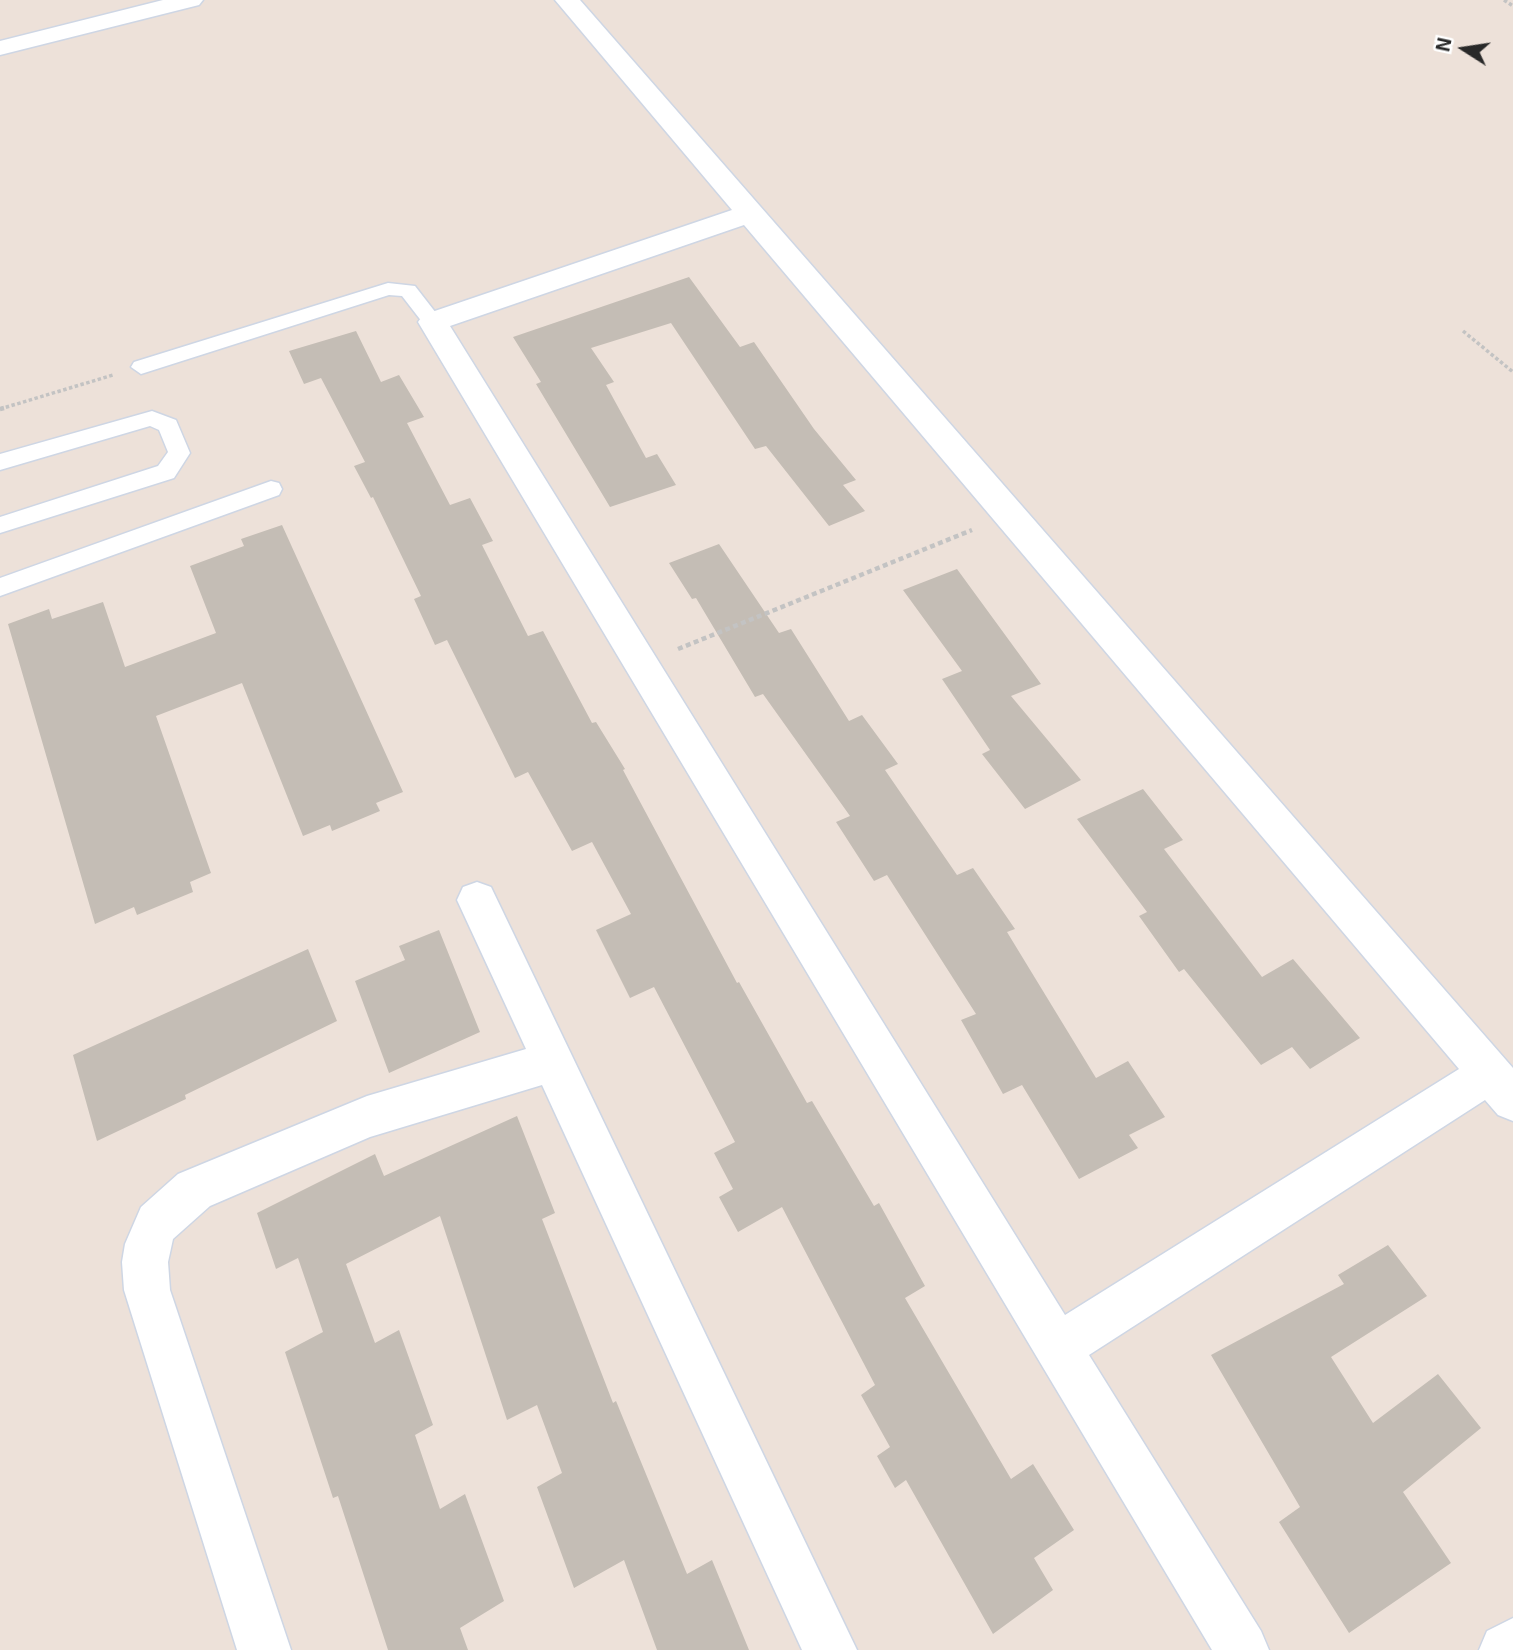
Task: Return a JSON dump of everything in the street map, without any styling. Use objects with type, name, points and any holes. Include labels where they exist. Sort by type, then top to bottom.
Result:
[{"type":"street","points":[[0,48],[191,0]]},
{"type":"street","points":[[567,0],[748,214],[1502,1086],[1058,1347]]},
{"type":"street","points":[[748,214],[433,322],[1242,1650]]},
{"type":"street","points":[[477,900],[830,1650]]},
{"type":"street","points":[[264,1650],[147,1290],[145,1262],[148,1244],[157,1223],[194,1190],[338,1128],[553,1061]]},
{"type":"street","points":[[1506,1650],[1513,1645]]},
{"type":"lane","points":[[141,367],[388,289],[408,290],[433,322]]},
{"type":"lane","points":[[0,462],[138,419],[152,418],[168,425],[179,453],[166,472],[0,525]]},
{"type":"lane","points":[[0,587],[271,489]]},
{"type":"path","points":[[1504,0],[1513,6]]},
{"type":"path","points":[[1462,331],[1513,372]]},
{"type":"path","points":[[0,409],[141,367]]},
{"type":"path","points":[[642,664],[1009,515]]},
{"type":"building","points":[[689,277],[740,347],[754,342],[814,429],[856,480],[843,485],[865,511],[829,526],[766,446],[755,449],[671,323],[591,348],[614,382],[606,385],[646,458],[657,454],[676,485],[610,507],[536,384],[541,382],[513,337]]},
{"type":"building","points":[[356,331],[381,382],[399,375],[424,417],[407,423],[450,505],[470,498],[493,541],[482,545],[528,636],[543,631],[592,723],[596,722],[625,769],[623,770],[737,983],[739,982],[807,1103],[812,1101],[874,1206],[879,1203],[925,1286],[905,1298],[1011,1479],[1033,1464],[1074,1530],[1034,1558],[1053,1590],[993,1634],[906,1480],[895,1488],[877,1456],[890,1447],[861,1395],[875,1385],[782,1207],[738,1232],[719,1197],[733,1189],[714,1153],[735,1142],[654,987],[630,998],[596,930],[631,914],[592,842],[572,851],[528,772],[515,778],[447,640],[435,645],[414,599],[421,596],[373,497],[371,498],[354,466],[365,462],[321,378],[304,384],[289,351]]},
{"type":"building","points":[[282,525],[403,792],[376,803],[380,811],[332,831],[330,825],[303,836],[242,683],[156,716],[211,873],[190,882],[193,892],[137,915],[134,907],[95,924],[8,624],[49,609],[52,619],[103,602],[125,667],[216,633],[190,566],[244,546],[241,539]]},
{"type":"building","points":[[719,544],[779,633],[791,629],[849,721],[862,715],[898,764],[885,770],[957,875],[973,868],[1015,929],[1007,932],[1096,1078],[1128,1061],[1165,1117],[1129,1135],[1138,1148],[1079,1179],[1022,1085],[1003,1094],[961,1020],[976,1014],[887,875],[874,881],[836,822],[850,816],[763,694],[755,697],[696,598],[692,599],[669,563]]},
{"type":"building","points":[[957,569],[1041,684],[1011,696],[1081,780],[1025,809],[982,754],[990,750],[942,679],[962,671],[903,590]]},
{"type":"building","points":[[1143,789],[1183,840],[1164,849],[1262,977],[1293,959],[1360,1038],[1310,1069],[1292,1047],[1261,1065],[1184,969],[1179,972],[1139,916],[1147,912],[1077,819]]},
{"type":"building","points":[[439,930],[480,1032],[389,1073],[355,981],[405,960],[399,946]]},
{"type":"building","points":[[308,949],[337,1021],[185,1095],[186,1099],[97,1141],[73,1055]]},
{"type":"building","points":[[517,1116],[555,1213],[542,1219],[613,1403],[616,1401],[687,1574],[712,1560],[749,1650],[657,1650],[624,1560],[574,1588],[537,1487],[562,1473],[537,1405],[507,1420],[440,1216],[346,1264],[375,1343],[399,1330],[433,1425],[415,1435],[440,1509],[465,1494],[504,1601],[460,1628],[468,1650],[388,1650],[338,1496],[333,1498],[285,1352],[323,1332],[298,1258],[276,1269],[257,1213],[375,1154],[384,1176]]},
{"type":"building","points":[[1388,1245],[1427,1296],[1331,1357],[1373,1423],[1438,1374],[1481,1428],[1403,1492],[1451,1563],[1349,1633],[1279,1522],[1300,1507],[1211,1355],[1344,1284],[1338,1275]]}]
